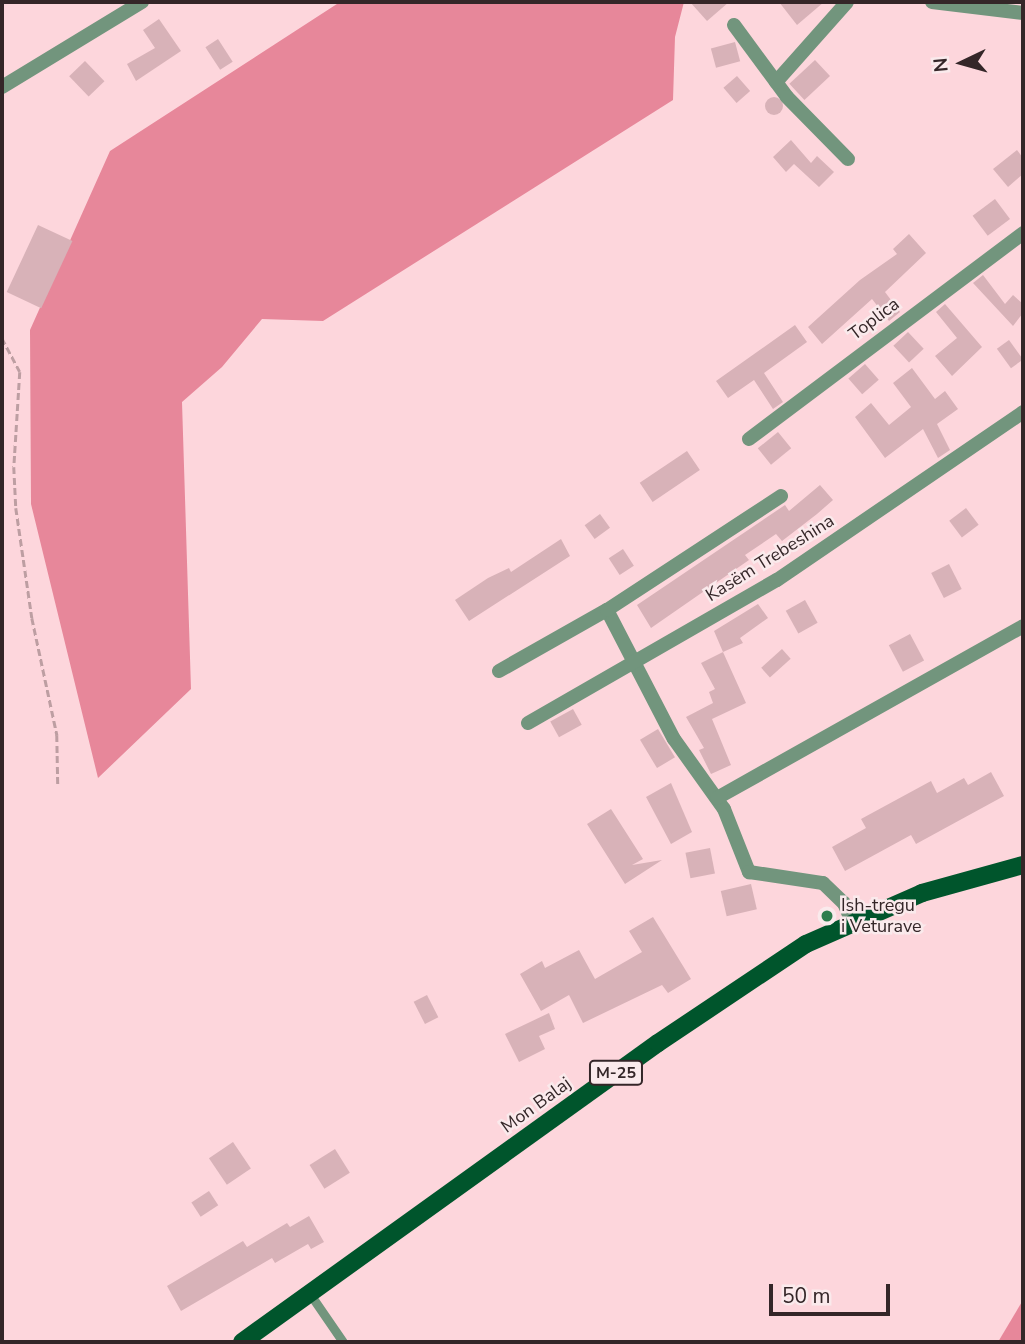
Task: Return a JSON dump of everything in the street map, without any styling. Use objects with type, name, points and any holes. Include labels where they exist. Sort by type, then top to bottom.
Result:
[{"type":"main road","name":"Mon Balaj","points":[[242,1342],[658,1043],[806,944],[922,893],[1023,865]]},
{"type":"street","points":[[2,87],[142,2]]},
{"type":"street","points":[[776,82],[847,2]]},
{"type":"street","points":[[932,2],[1006,6],[1023,13]]},
{"type":"street","points":[[734,24],[776,82],[848,159]]},
{"type":"street","name":"Toplica","points":[[750,439],[1023,233]]},
{"type":"street","name":"Kasëm Trebeshina","points":[[528,723],[777,580],[1023,412]]},
{"type":"street","points":[[499,671],[607,610],[781,496]]},
{"type":"street","points":[[607,610],[636,661],[674,739],[717,798],[749,872],[823,883],[844,903],[852,922]]},
{"type":"street","points":[[717,798],[1021,632]]},
{"type":"lane","points":[[310,1294],[343,1342]]},
{"type":"path","points":[[2,338],[16,356],[20,372],[14,467],[16,508],[32,618],[57,735],[58,787]]},
{"type":"shaded area","points":[[340,2],[684,2],[675,37],[673,100],[323,321],[262,319],[222,367],[182,402],[191,689],[98,778],[31,504],[30,330],[110,151]]},
{"type":"shaded area","points":[[1023,1300],[1023,1342],[998,1342]]},
{"type":"building","points":[[690,2],[729,2],[707,21]]},
{"type":"building","points":[[779,2],[824,2],[797,25]]},
{"type":"building","points":[[159,19],[181,51],[136,81],[127,64],[155,48],[143,30]]},
{"type":"building","points":[[218,39],[233,62],[220,70],[205,47]]},
{"type":"building","points":[[735,42],[740,61],[716,68],[711,48]]},
{"type":"building","points":[[815,60],[830,76],[804,100],[789,84]]},
{"type":"building","points":[[85,61],[104,81],[89,96],[69,76]]},
{"type":"building","points":[[737,76],[750,91],[737,103],[723,88]]},
{"type":"building","points":[[774,97],[780,100],[783,106],[780,112],[774,115],[768,112],[765,106],[768,100]]},
{"type":"building","points":[[791,140],[811,163],[817,156],[834,172],[819,187],[794,164],[786,172],[773,157]]},
{"type":"building","points":[[1017,150],[1023,158],[1023,174],[1008,187],[993,169]]},
{"type":"building","points":[[995,199],[1010,219],[988,236],[973,216]]},
{"type":"building","points":[[38,225],[72,241],[41,308],[7,292]]},
{"type":"building","points":[[909,234],[926,253],[885,292],[900,312],[889,321],[872,299],[822,344],[808,327],[860,280],[897,254],[893,249]]},
{"type":"building","points":[[983,275],[1005,304],[1013,295],[1023,304],[1023,313],[1013,326],[973,283]]},
{"type":"building","points":[[945,304],[982,347],[952,376],[935,356],[957,338],[936,312]]},
{"type":"building","points":[[795,325],[807,342],[764,373],[783,402],[773,409],[754,380],[728,398],[716,381]]},
{"type":"building","points":[[908,332],[924,349],[909,362],[893,346]]},
{"type":"building","points":[[1009,340],[1023,359],[1011,368],[997,349]]},
{"type":"building","points":[[865,364],[879,380],[862,394],[848,378]]},
{"type":"building","points":[[912,368],[935,399],[945,391],[958,409],[937,424],[950,450],[938,458],[923,429],[885,458],[855,417],[871,403],[889,425],[911,407],[893,383]]},
{"type":"building","points":[[778,432],[791,448],[771,465],[758,448]]},
{"type":"building","points":[[687,451],[700,470],[653,502],[640,483]]},
{"type":"building","points":[[820,485],[833,500],[817,514],[782,541],[776,534],[745,555],[749,560],[651,628],[637,605],[785,505],[789,511]]},
{"type":"building","points":[[966,508],[979,525],[962,537],[949,521]]},
{"type":"building","points":[[600,514],[610,528],[595,539],[585,525]]},
{"type":"building","points":[[561,539],[570,556],[469,621],[455,600],[488,578],[509,568],[511,572]]},
{"type":"building","points":[[623,549],[634,566],[620,575],[609,558]]},
{"type":"building","points":[[949,564],[962,589],[944,598],[931,573]]},
{"type":"building","points":[[805,600],[818,623],[798,633],[786,611]]},
{"type":"building","points":[[758,604],[768,618],[740,638],[743,643],[723,652],[714,631]]},
{"type":"building","points":[[910,634],[924,660],[903,672],[889,645]]},
{"type":"building","points":[[782,649],[791,659],[770,677],[761,668]]},
{"type":"building","points":[[723,652],[746,703],[712,719],[731,765],[711,774],[699,750],[704,748],[686,717],[713,703],[709,692],[715,689],[701,663]]},
{"type":"building","points":[[573,709],[582,725],[559,737],[550,722]]},
{"type":"building","points":[[658,729],[675,757],[657,768],[640,740]]},
{"type":"building","points":[[991,772],[1004,796],[916,844],[911,835],[845,871],[832,847],[866,828],[861,819],[931,781],[937,793],[964,778],[968,785]]},
{"type":"building","points":[[671,783],[692,832],[671,844],[646,797]]},
{"type":"building","points":[[611,809],[643,859],[632,865],[662,860],[625,884],[587,824]]},
{"type":"building","points":[[710,848],[715,874],[690,878],[685,853]]},
{"type":"building","points":[[751,884],[757,909],[727,916],[721,891]]},
{"type":"building","points":[[653,917],[691,979],[668,993],[662,985],[583,1023],[569,995],[541,1011],[520,974],[542,961],[545,968],[579,950],[595,979],[642,952],[629,931]]},
{"type":"building","points":[[427,995],[438,1017],[425,1024],[414,1002]]},
{"type":"building","points":[[549,1013],[555,1029],[539,1036],[545,1049],[519,1062],[505,1034]]},
{"type":"building","points":[[233,1142],[251,1169],[227,1185],[209,1158]]},
{"type":"building","points":[[335,1149],[350,1173],[324,1189],[310,1165]]},
{"type":"building","points":[[209,1191],[218,1205],[201,1217],[191,1202]]},
{"type":"building","points":[[309,1216],[324,1242],[311,1249],[308,1244],[275,1263],[272,1258],[181,1311],[167,1286],[243,1241],[247,1247],[287,1223],[290,1227]]},
{"type":"place","name":"Ish-tregu i Veturave","points":[[827,916]]}]
